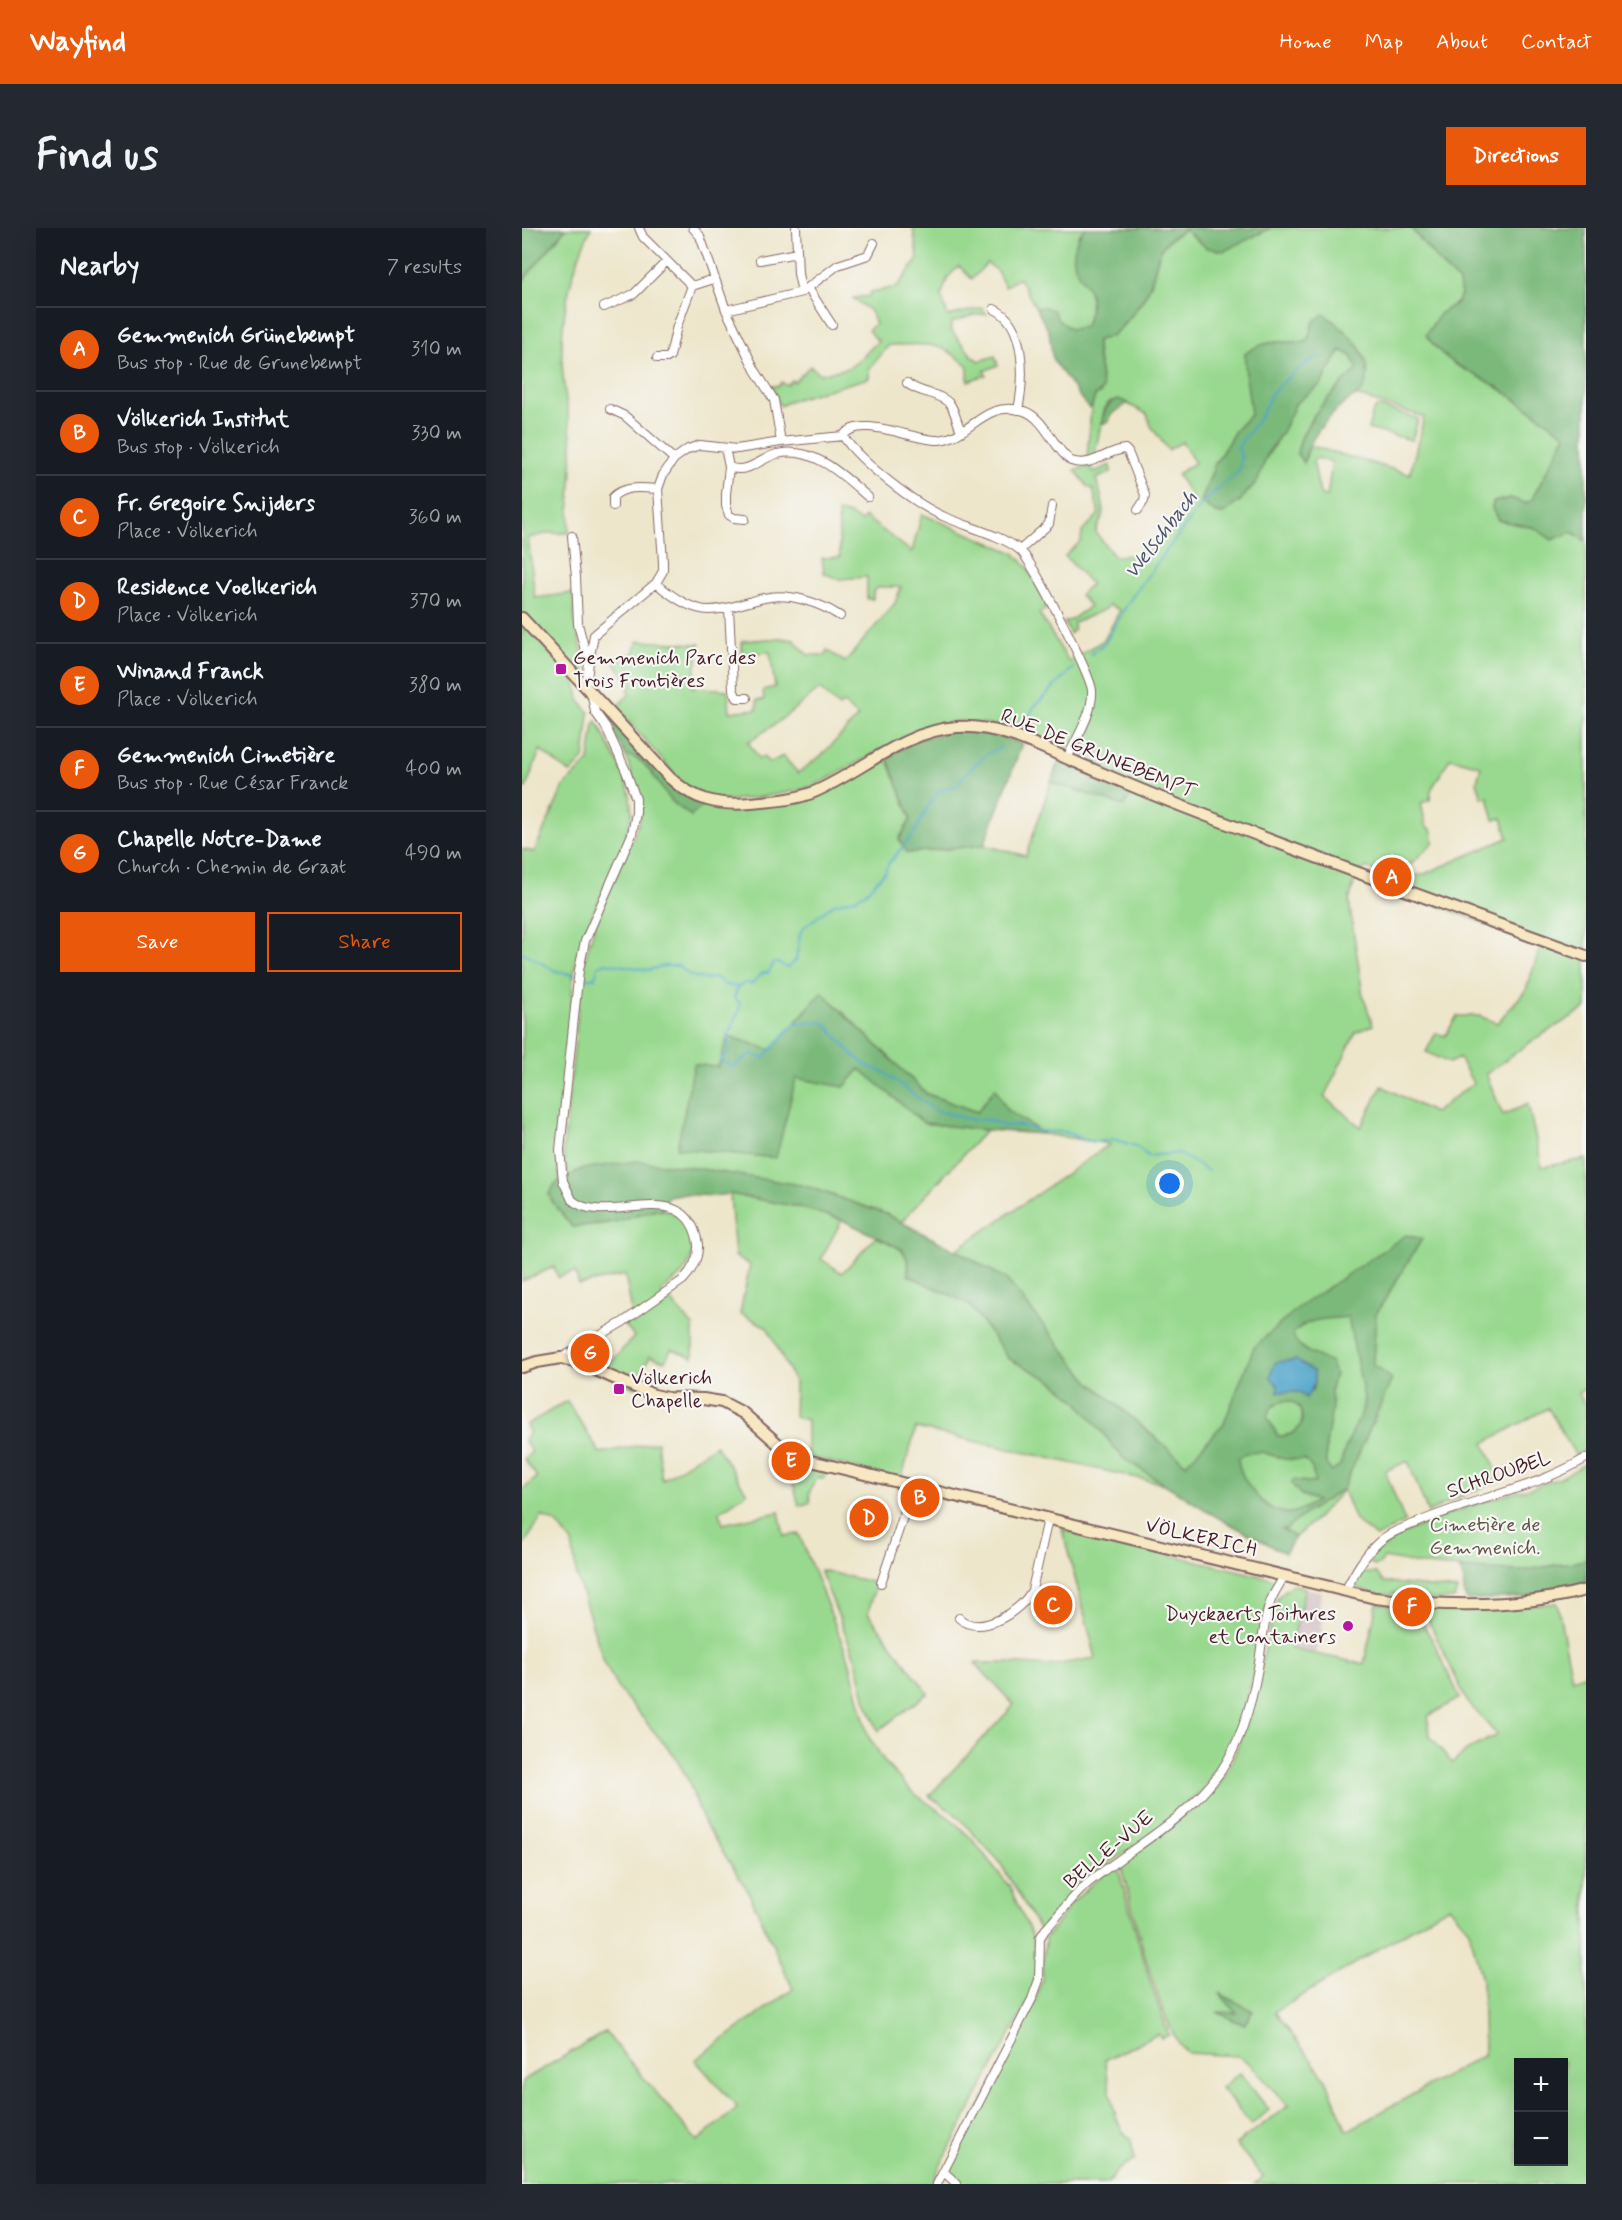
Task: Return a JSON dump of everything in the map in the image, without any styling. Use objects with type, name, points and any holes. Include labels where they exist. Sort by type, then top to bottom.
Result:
[{"type":"street","points":[[639,228],[644,237],[692,286]]},
{"type":"street","points":[[693,228],[700,236],[726,310],[755,370],[774,400],[781,442]]},
{"type":"street","points":[[796,228],[797,253],[805,290],[832,325]]},
{"type":"street","points":[[726,310],[805,290],[838,265],[868,255],[874,243]]},
{"type":"street","points":[[760,260],[797,253]]},
{"type":"street","points":[[604,306],[634,294],[667,261]]},
{"type":"street","points":[[692,286],[714,279]]},
{"type":"street","points":[[657,358],[670,356],[677,326],[692,286]]},
{"type":"street","points":[[994,309],[1001,312],[1011,324],[1021,355],[1023,371],[1018,410]]},
{"type":"street","points":[[907,383],[919,391],[945,400],[950,405],[961,431]]},
{"type":"street","points":[[610,409],[625,416],[674,459]]},
{"type":"street","points":[[561,1358],[623,1322],[683,1280],[691,1272],[698,1251],[695,1231],[689,1220],[680,1212],[662,1206],[596,1209],[585,1207],[572,1200],[562,1174],[560,1150],[581,961],[590,927],[627,846],[636,813],[636,799],[626,771],[606,727],[595,712],[589,692],[589,662],[594,635],[656,584],[663,571],[658,489],[663,475],[674,459],[688,449],[700,445],[737,449],[843,436],[852,427],[858,426],[932,440],[948,438],[990,413],[1009,409],[1026,412],[1037,420],[1056,446],[1071,461],[1092,462],[1125,449],[1145,495],[1138,510]]},
{"type":"street","points":[[843,436],[861,456],[915,502],[942,516],[1008,543],[1028,558],[1091,682],[1090,706],[1067,759]]},
{"type":"street","points":[[725,448],[729,467],[726,506],[729,515],[745,519]]},
{"type":"street","points":[[729,467],[741,469],[754,466],[777,454],[806,455],[829,466],[868,496]]},
{"type":"street","points":[[613,506],[613,497],[620,491],[658,489]]},
{"type":"street","points":[[1020,550],[1049,524],[1053,506]]},
{"type":"street","points":[[572,536],[578,624],[589,662]]},
{"type":"street","points":[[656,584],[698,609],[729,608],[766,597],[788,597],[821,606],[840,616]]},
{"type":"street","points":[[729,608],[733,689],[737,698],[747,698]]},
{"type":"street","name":"RUE DE GRUNEBEMPT","points":[[522,618],[678,785],[697,797],[720,804],[765,802],[801,796],[842,778],[913,738],[940,729],[968,727],[996,730],[1197,812],[1586,956]]},
{"type":"street","name":"VÖLKERICH","points":[[522,1367],[561,1358],[576,1362],[654,1395],[722,1402],[743,1413],[774,1442],[807,1460],[1344,1591],[1401,1601],[1460,1604],[1522,1601],[1556,1597],[1586,1590]]},
{"type":"street","name":"SCHROUBEL","points":[[1344,1591],[1371,1551],[1381,1540],[1391,1534],[1447,1510],[1544,1479],[1586,1458]]},
{"type":"street","points":[[881,1583],[913,1487]]},
{"type":"street","points":[[959,1618],[965,1624],[982,1626],[996,1622],[1027,1601],[1032,1590],[1048,1520]]},
{"type":"street","name":"BELLE-VUE","points":[[937,2184],[1032,2000],[1039,1980],[1040,1938],[1045,1930],[1086,1884],[1154,1834],[1191,1803],[1221,1770],[1237,1739],[1248,1708],[1258,1671],[1268,1608],[1284,1576]]},
{"type":"street","points":[[944,2172],[957,2184]]},
{"type":"shaded area","points":[[1305,1588],[1322,1592],[1319,1607],[1326,1608],[1316,1654],[1291,1649]]},
{"type":"green space","points":[[522,228],[566,228],[522,282]]},
{"type":"green space","points":[[566,228],[591,228],[571,281],[562,338],[563,376],[572,445],[569,533],[549,533],[528,538],[535,598],[573,593],[575,623],[585,663],[584,674],[581,675],[522,612],[522,282]]},
{"type":"green space","points":[[913,228],[1085,228],[1078,236],[1087,287],[1091,295],[1085,327],[1071,330],[1050,310],[1036,308],[1019,278],[1005,287],[997,271],[987,263],[972,279],[959,266],[948,277],[941,296],[948,316],[982,308],[987,314],[952,322],[950,329],[973,357],[980,361],[995,356],[998,365],[984,371],[986,375],[968,381],[968,366],[958,357],[940,347],[889,345],[869,369],[869,378],[792,400],[780,406],[771,386],[779,386],[781,382],[787,385],[792,380],[794,382],[810,366],[820,374],[849,368],[878,341],[868,330],[875,324],[870,311],[853,298],[870,296],[870,292],[897,287],[918,259]]},
{"type":"green space","points":[[1085,228],[1271,228],[1224,251],[1207,248],[1185,230],[1168,240],[1160,251],[1149,289],[1140,304],[1116,332],[1109,337],[1097,340],[1103,389],[1095,396],[1091,409],[1053,360],[1049,332],[1036,308],[1044,307],[1053,310],[1058,320],[1071,329],[1085,327],[1091,298],[1088,288],[1079,276],[1074,261],[1074,249]]},
{"type":"green space","points":[[1271,228],[1411,228],[1444,268],[1459,282],[1461,295],[1456,303],[1439,314],[1454,364],[1495,385],[1566,435],[1531,501],[1525,503],[1510,498],[1493,502],[1492,508],[1498,520],[1535,528],[1552,540],[1572,532],[1586,541],[1586,1008],[1535,1039],[1486,1074],[1503,1115],[1528,1104],[1542,1167],[1586,1159],[1586,1388],[1578,1393],[1586,1406],[1586,1450],[1576,1456],[1548,1408],[1484,1443],[1501,1480],[1428,1513],[1408,1461],[1385,1471],[1405,1522],[1376,1537],[1355,1520],[1343,1490],[1317,1518],[1295,1537],[1280,1529],[1186,1464],[1088,1380],[1006,1279],[956,1250],[1110,1144],[1044,1134],[1007,1110],[977,1112],[927,1094],[822,992],[771,1050],[729,1036],[796,1078],[844,1087],[860,1068],[924,1123],[986,1130],[901,1222],[886,1214],[806,1186],[568,1179],[563,1153],[583,966],[595,924],[639,823],[641,811],[626,756],[633,757],[646,766],[672,801],[691,816],[703,805],[715,807],[788,804],[887,757],[911,819],[899,839],[907,853],[984,845],[1026,856],[1051,782],[1124,806],[1064,752],[1012,729],[957,721],[930,726],[912,733],[824,781],[801,790],[756,798],[712,799],[684,785],[616,707],[630,694],[627,691],[633,685],[614,663],[634,653],[638,641],[700,644],[692,687],[728,690],[730,712],[757,709],[757,700],[764,700],[763,690],[775,687],[770,652],[742,654],[742,641],[780,638],[794,640],[808,655],[826,655],[827,650],[845,662],[895,603],[901,587],[878,587],[873,593],[873,599],[867,599],[867,577],[838,579],[824,573],[822,558],[840,557],[838,512],[851,515],[861,522],[865,517],[912,552],[922,514],[1014,553],[1028,568],[1048,608],[1039,613],[1069,662],[1104,640],[1120,610],[1109,605],[1106,609],[1074,623],[1074,630],[1070,634],[1064,622],[1071,620],[1090,606],[1080,595],[1091,584],[1065,556],[1081,541],[1082,532],[1099,514],[1093,489],[1088,487],[1075,470],[1091,466],[1093,473],[1110,465],[1111,472],[1096,479],[1103,511],[1096,533],[1114,556],[1139,555],[1180,520],[1175,514],[1193,499],[1177,474],[1195,463],[1182,442],[1168,450],[1151,426],[1147,414],[1118,399],[1109,402],[1104,410],[1094,458],[1087,459],[1091,409],[1095,396],[1101,393],[1097,340],[1111,336],[1134,312],[1149,289],[1163,246],[1175,235],[1185,230],[1207,248],[1253,236]],"holes":[[[1314,321],[1346,335],[1361,350],[1367,366],[1365,382],[1354,395],[1424,417],[1410,474],[1315,447],[1309,447],[1304,462],[1297,454],[1300,441],[1312,418],[1330,396],[1359,368],[1350,355],[1341,350],[1321,384],[1296,403],[1264,462],[1223,514],[1216,513],[1201,502],[1215,464],[1235,431],[1251,414],[1245,354],[1266,344],[1307,342]],[[1317,458],[1332,462],[1327,497],[1320,494],[1313,461]],[[820,689],[839,707],[843,703],[858,717],[823,754],[798,773],[783,756],[769,763],[763,756],[759,759],[748,742]],[[1450,758],[1481,766],[1477,782],[1482,798],[1488,797],[1494,820],[1502,818],[1508,838],[1422,875],[1411,876],[1397,890],[1541,945],[1526,990],[1497,1023],[1479,1016],[1457,1016],[1445,1036],[1436,1033],[1426,1052],[1449,1063],[1459,1058],[1473,1083],[1434,1113],[1382,1086],[1361,1127],[1324,1097],[1356,1032],[1373,1025],[1363,996],[1349,901],[1356,875],[1367,867],[1395,879],[1434,842],[1431,829],[1426,827],[1421,803],[1430,800],[1431,790]]]},
{"type":"green space","points":[[1411,228],[1586,228],[1586,541],[1572,532],[1552,540],[1535,528],[1498,520],[1492,508],[1493,502],[1510,498],[1525,503],[1531,501],[1566,435],[1497,387],[1458,366],[1426,335],[1439,314],[1456,304],[1461,295],[1459,282],[1444,268]]},
{"type":"green space","points":[[1324,314],[1350,336],[1364,356],[1367,378],[1363,389],[1325,422],[1309,446],[1304,463],[1297,454],[1305,429],[1320,407],[1358,369],[1350,355],[1341,350],[1321,384],[1296,403],[1282,432],[1268,453],[1258,480],[1240,501],[1223,514],[1216,513],[1201,502],[1215,464],[1235,431],[1251,414],[1245,354],[1266,344],[1307,342],[1314,321]]},
{"type":"green space","points":[[1118,399],[1128,403],[1111,415],[1109,421],[1102,424],[1106,409],[1110,403]]},
{"type":"green space","points":[[1377,407],[1418,419],[1412,440],[1368,429],[1373,411]]},
{"type":"green space","points":[[522,622],[571,676],[577,686],[579,700],[589,713],[584,759],[570,773],[540,750],[526,788],[522,786]]},
{"type":"green space","points":[[601,712],[683,794],[703,805],[691,816],[674,803],[646,766],[633,757],[626,756]]},
{"type":"green space","points":[[597,721],[622,771],[629,791],[632,813],[625,842],[577,955],[557,1142],[560,1182],[549,1194],[572,1227],[614,1222],[661,1209],[680,1218],[689,1228],[693,1250],[689,1265],[679,1277],[660,1292],[693,1326],[693,1357],[671,1349],[665,1361],[650,1356],[635,1388],[601,1373],[634,1337],[621,1320],[632,1312],[625,1275],[579,1285],[575,1272],[558,1277],[554,1267],[522,1281],[522,849],[534,852],[564,786],[589,761],[594,724]]},
{"type":"green space","points":[[953,730],[997,735],[1022,744],[984,845],[907,853],[899,839],[911,819],[887,757],[914,741]]},
{"type":"green space","points":[[1059,759],[1133,791],[1124,806],[1051,782]]},
{"type":"green space","points":[[822,992],[927,1094],[977,1112],[995,1088],[1007,1110],[1044,1134],[924,1123],[860,1069],[844,1087],[796,1078],[776,1158],[677,1148],[694,1064],[718,1067],[728,1036],[771,1050]]},
{"type":"green space","points":[[636,1161],[696,1168],[806,1186],[886,1214],[1006,1279],[1088,1380],[1186,1464],[1224,1423],[1254,1347],[1299,1307],[1406,1235],[1422,1239],[1376,1314],[1373,1365],[1392,1379],[1343,1489],[1286,1529],[1282,1529],[1295,1537],[1285,1553],[1217,1517],[1123,1458],[1077,1401],[1051,1380],[1009,1359],[969,1304],[908,1275],[909,1262],[902,1249],[842,1220],[799,1207],[730,1194],[668,1196],[661,1211],[655,1209],[614,1222],[572,1227],[549,1194],[555,1184],[581,1169]],"holes":[[[1348,1317],[1364,1397],[1362,1412],[1340,1465],[1332,1472],[1326,1464],[1326,1445],[1332,1408],[1331,1389],[1335,1374],[1331,1363],[1303,1348],[1298,1344],[1293,1333],[1313,1321]],[[1314,1372],[1315,1382],[1312,1391],[1279,1392],[1278,1385]],[[1284,1401],[1298,1406],[1302,1418],[1296,1431],[1278,1436],[1267,1417],[1275,1405]],[[1262,1452],[1284,1459],[1305,1460],[1312,1468],[1315,1483],[1293,1480],[1291,1483],[1301,1495],[1317,1501],[1291,1513],[1281,1512],[1264,1503],[1249,1486],[1240,1468],[1238,1459],[1246,1453]]]},
{"type":"green space","points":[[730,1194],[799,1207],[842,1220],[821,1259],[842,1273],[876,1237],[896,1246],[907,1259],[908,1275],[969,1304],[1009,1359],[1051,1380],[1077,1401],[1123,1458],[1164,1484],[916,1428],[901,1480],[807,1456],[807,1420],[794,1417],[795,1383],[767,1327],[740,1313],[750,1265],[735,1256]]},
{"type":"green space","points":[[567,1401],[600,1453],[657,1442],[662,1480],[716,1445],[747,1493],[719,1512],[723,1524],[779,1512],[784,1536],[799,1534],[849,1660],[868,1736],[887,1765],[912,1792],[951,1819],[971,1838],[1009,1886],[1033,1938],[1038,1966],[1029,1999],[938,2170],[933,2184],[522,2184],[522,2081],[605,2032],[697,2141],[738,2108],[695,2060],[793,1989],[747,1889],[704,1823],[688,1780],[676,1758],[617,1687],[604,1662],[577,1577],[572,1543],[558,1524],[542,1516],[522,1548],[522,1491],[537,1477],[524,1459],[532,1452],[524,1440],[530,1433],[526,1425]]},
{"type":"green space","points":[[794,1462],[826,1472],[823,1479],[818,1477],[812,1486],[809,1495],[811,1502],[799,1506],[789,1466]]},
{"type":"green space","name":"Cimetière de Gemmenich.","points":[[1586,1463],[1586,1560],[1521,1571],[1424,1565],[1384,1558],[1380,1564],[1374,1566],[1370,1562],[1381,1544],[1386,1547],[1389,1539],[1471,1506],[1562,1477]]},
{"type":"green space","points":[[1062,1529],[1278,1580],[1268,1600],[1256,1668],[1239,1722],[1227,1752],[1202,1790],[1157,1829],[1084,1883],[1040,1930],[999,1861],[955,1814],[929,1796],[1014,1705],[975,1663],[1048,1666],[1096,1658]]},
{"type":"green space","points":[[1586,1560],[1586,1586],[1523,1597],[1467,1600],[1459,1569],[1521,1571]]},
{"type":"green space","points":[[820,1570],[876,1583],[868,1613],[928,1693],[878,1731],[866,1701],[856,1660]]},
{"type":"green space","points":[[1361,1573],[1376,1573],[1384,1582],[1457,1590],[1454,1599],[1439,1600],[1396,1594],[1381,1595],[1356,1588],[1355,1579]]},
{"type":"green space","points":[[1292,1584],[1305,1588],[1291,1649],[1364,1664],[1377,1603],[1415,1609],[1460,1698],[1428,1716],[1430,1736],[1452,1763],[1469,1749],[1497,1735],[1467,1701],[1423,1609],[1515,1607],[1557,1603],[1572,1679],[1586,1674],[1586,2184],[1254,2184],[1263,2177],[1236,2144],[1288,2106],[1251,2065],[1238,2056],[1188,2053],[1177,2041],[1157,1994],[1120,1863],[1219,1786],[1232,1761],[1250,1713],[1277,1598]],"holes":[[[1449,1906],[1469,1930],[1482,1980],[1484,2055],[1347,2131],[1326,2079],[1275,2012]]]},
{"type":"green space","points":[[1117,1865],[1152,1988],[1169,2035],[1161,2038],[1158,2034],[1105,2060],[1115,2114],[1124,2133],[1130,2138],[1135,2160],[1118,2170],[1107,2184],[962,2184],[947,2169],[1035,2002],[1042,1980],[1045,1939],[1071,1904],[1094,1882]]},
{"type":"green space","points":[[1219,1993],[1253,2011],[1244,2025],[1217,2012],[1237,2013]]},
{"type":"green space","points":[[1240,2073],[1269,2110],[1251,2125],[1221,2088]]},
{"type":"water","points":[[1296,1360],[1314,1372],[1315,1382],[1306,1398],[1299,1392],[1278,1392],[1278,1385],[1271,1378],[1276,1362]]},
{"type":"waterway","name":"Welschbach","points":[[1091,654],[1105,643],[1129,601],[1203,502],[1239,471],[1241,458],[1238,447],[1262,414],[1271,394],[1293,373],[1318,356]]},
{"type":"waterway","name":"Welschbach","points":[[1026,721],[1034,707],[1073,668]]},
{"type":"waterway","name":"Welschbach","points":[[587,978],[595,978],[598,966],[606,963],[649,970],[664,966],[678,966],[691,976],[705,979],[717,978],[725,985],[738,987],[746,982],[751,985],[762,973],[768,973],[774,963],[787,968],[796,960],[803,928],[834,904],[865,893],[885,872],[888,864],[914,834],[927,808],[940,790],[957,785],[964,775],[988,753],[1002,747]]},
{"type":"waterway","points":[[522,952],[556,971],[575,975]]},
{"type":"waterway","points":[[738,987],[734,998],[740,1003],[739,1011],[728,1036],[728,1053],[720,1060],[733,1067],[751,1054],[764,1058],[794,1024],[824,1022],[851,1053],[866,1065],[885,1073],[934,1110],[973,1120],[989,1120],[1004,1126],[1019,1125],[1040,1131],[1066,1132],[1084,1140],[1097,1142],[1113,1139],[1136,1146],[1148,1156],[1178,1153],[1208,1171]]},
{"type":"place","name":"Gemmenich Parc des Trois Frontières","points":[[561,669]]},
{"type":"place","name":"Gemmenich Grünebempt","points":[[1392,877]]},
{"type":"place","name":"Chapelle Notre-Dame","points":[[590,1353]]},
{"type":"place","name":"Völkerich Chapelle","points":[[619,1389]]},
{"type":"place","name":"Winand Franck","points":[[791,1461]]},
{"type":"place","name":"Völkerich Institut","points":[[920,1498]]},
{"type":"place","name":"Residence Voelkerich","points":[[869,1518]]},
{"type":"place","name":"Fr. Gregoire Snijders","points":[[1053,1605]]},
{"type":"place","name":"Gemmenich Cimetière","points":[[1412,1607]]},
{"type":"place","name":"Duyckaerts Toitures et Containers","points":[[1348,1626]]}]
